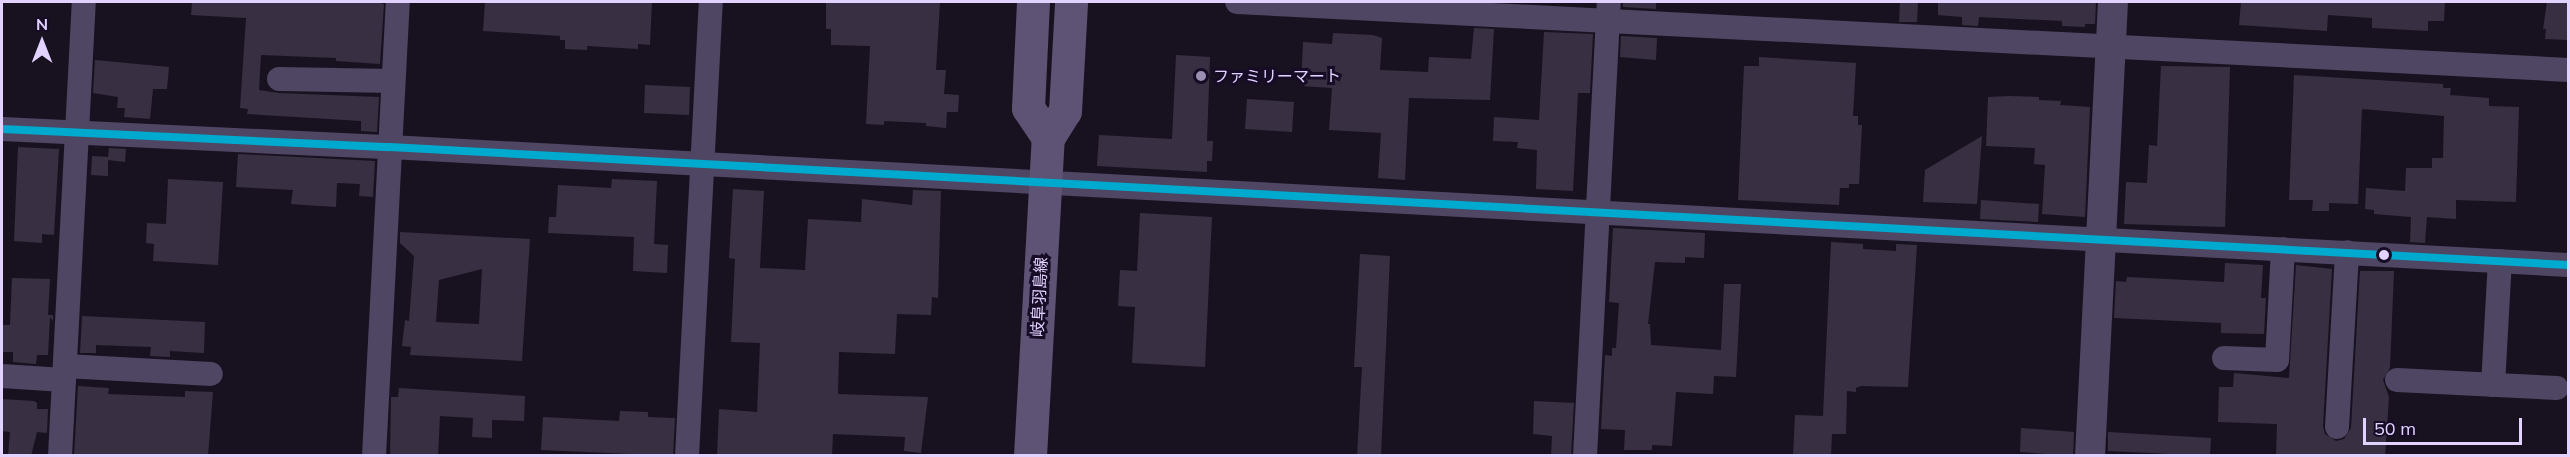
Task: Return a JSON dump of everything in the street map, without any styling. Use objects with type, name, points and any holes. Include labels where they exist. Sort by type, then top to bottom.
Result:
[{"type":"main road","points":[[1033,2],[1028,108],[1048,138]]},
{"type":"main road","name":"岐阜羽島線","points":[[1030,456],[1048,138],[1065,111],[1071,2]]},
{"type":"street","points":[[60,456],[79,132],[84,2]]},
{"type":"street","points":[[374,456],[398,2]]},
{"type":"street","points":[[687,456],[711,2]]},
{"type":"street","points":[[1238,2],[1609,11],[2111,46],[2568,70]]},
{"type":"street","points":[[2090,456],[2113,2]]},
{"type":"street","points":[[1585,456],[1596,211],[1609,11]]},
{"type":"street","points":[[279,79],[393,81]]},
{"type":"street","points":[[2,129],[390,147],[2568,265]]},
{"type":"street","points":[[2224,358],[2277,360],[2283,249]]},
{"type":"street","points":[[2337,427],[2347,252]]},
{"type":"street","points":[[2493,385],[2500,261]]},
{"type":"street","points":[[2,376],[64,373],[211,374]]},
{"type":"street","points":[[2397,380],[2556,388]]},
{"type":"building","points":[[192,2],[376,2],[384,4],[380,64],[336,61],[336,58],[261,55],[259,90],[279,93],[379,97],[377,132],[361,131],[361,121],[247,114],[248,109],[240,108],[246,18],[191,15]]},
{"type":"building","points":[[485,2],[652,2],[650,45],[638,44],[638,49],[587,46],[587,50],[565,49],[565,40],[560,40],[560,36],[483,31]]},
{"type":"building","points":[[826,2],[940,2],[936,70],[946,70],[944,94],[959,95],[958,112],[947,112],[946,128],[926,126],[926,123],[884,121],[884,125],[866,124],[870,46],[831,45],[831,29],[826,29]]},
{"type":"building","points":[[1623,2],[1656,2],[1656,9],[1623,7]]},
{"type":"building","points":[[1900,2],[1918,2],[1917,22],[1899,22]]},
{"type":"building","points":[[1938,2],[2096,2],[2095,24],[2085,24],[2085,27],[2062,26],[2062,21],[1979,17],[1978,26],[1962,25],[1962,17],[1938,15]]},
{"type":"building","points":[[2241,2],[2445,2],[2444,21],[2428,21],[2428,31],[2372,28],[2372,18],[2328,15],[2327,31],[2239,25]]},
{"type":"building","points":[[2547,2],[2568,2],[2568,40],[2545,39],[2546,29],[2543,29]]},
{"type":"building","points":[[1474,28],[1494,29],[1490,100],[1409,98],[1405,180],[1378,178],[1381,133],[1329,130],[1332,88],[1301,86],[1303,42],[1332,44],[1333,33],[1373,35],[1382,38],[1380,70],[1428,72],[1429,57],[1471,59]]},
{"type":"building","points":[[1544,32],[1593,34],[1590,93],[1578,93],[1573,191],[1536,189],[1537,150],[1517,148],[1518,142],[1493,141],[1494,117],[1539,120]]},
{"type":"building","points":[[1621,36],[1657,38],[1656,60],[1620,57]]},
{"type":"building","points":[[1176,55],[1210,57],[1207,141],[1213,141],[1212,161],[1207,161],[1207,172],[1097,166],[1099,135],[1172,139]]},
{"type":"building","points":[[1759,57],[1856,63],[1853,116],[1858,116],[1858,125],[1862,125],[1859,184],[1849,184],[1849,188],[1840,188],[1839,205],[1738,200],[1744,66],[1759,66]]},
{"type":"building","points":[[95,60],[169,67],[167,89],[153,89],[150,119],[124,117],[125,108],[117,108],[118,97],[93,93]]},
{"type":"building","points":[[2161,66],[2230,67],[2225,227],[2124,224],[2126,182],[2147,183],[2149,145],[2157,146]]},
{"type":"building","points":[[2294,75],[2443,84],[2443,88],[2451,88],[2450,95],[2489,98],[2489,106],[2519,107],[2516,202],[2456,200],[2456,219],[2427,217],[2425,243],[2410,242],[2411,217],[2374,214],[2374,210],[2365,209],[2366,188],[2405,191],[2406,168],[2432,168],[2432,158],[2443,158],[2444,116],[2362,109],[2358,204],[2329,203],[2329,211],[2312,211],[2313,200],[2289,200]]},
{"type":"building","points":[[645,85],[690,87],[689,115],[644,113]]},
{"type":"building","points":[[1988,97],[2039,97],[2039,100],[2061,101],[2060,105],[2090,107],[2085,217],[2042,214],[2045,165],[2034,164],[2035,148],[1986,146]]},
{"type":"building","points":[[1247,99],[1294,102],[1292,132],[1245,129]]},
{"type":"building","points":[[1982,136],[1977,204],[1923,202],[1925,170]]},
{"type":"building","points":[[18,147],[59,149],[54,235],[42,234],[42,243],[14,241]]},
{"type":"building","points":[[109,148],[126,149],[125,162],[108,160],[108,176],[91,175],[92,156],[108,157]]},
{"type":"building","points":[[238,154],[375,161],[373,197],[359,196],[360,184],[337,183],[336,207],[304,205],[291,204],[293,190],[236,187]]},
{"type":"building","points":[[168,179],[223,182],[218,265],[153,261],[154,244],[146,243],[147,223],[166,224]]},
{"type":"building","points":[[612,179],[657,181],[654,244],[668,245],[667,273],[633,271],[634,237],[548,233],[549,217],[556,217],[558,185],[611,188]]},
{"type":"building","points":[[733,189],[764,191],[760,268],[805,270],[808,219],[861,222],[862,199],[912,205],[913,190],[941,191],[938,298],[932,297],[931,315],[897,314],[895,354],[839,352],[838,394],[928,397],[921,453],[904,451],[905,437],[833,434],[832,456],[717,456],[719,409],[757,412],[760,343],[731,342],[735,259],[729,258]]},
{"type":"building","points":[[1981,200],[2039,204],[2038,222],[1980,219]]},
{"type":"building","points":[[1140,213],[1212,217],[1205,367],[1132,363],[1135,307],[1118,306],[1120,270],[1137,271]]},
{"type":"building","points":[[1613,228],[1705,233],[1704,258],[1685,257],[1685,263],[1655,262],[1648,324],[1650,324],[1651,345],[1721,350],[1724,284],[1741,284],[1736,377],[1714,376],[1713,394],[1676,392],[1672,446],[1652,445],[1652,450],[1624,450],[1625,430],[1601,429],[1605,355],[1612,356],[1612,348],[1616,348],[1619,303],[1609,302]]},
{"type":"building","points":[[400,232],[530,239],[522,361],[410,355],[411,347],[402,346],[405,320],[409,321],[414,256],[400,243]],"holes":[[[482,269],[479,324],[436,322],[439,280]]]},
{"type":"building","points":[[1831,242],[1863,244],[1863,249],[1896,251],[1896,244],[1917,245],[1908,387],[1861,386],[1856,388],[1856,392],[1847,391],[1846,434],[1832,434],[1831,456],[1793,456],[1795,415],[1823,416]]},
{"type":"building","points":[[1360,254],[1390,256],[1381,456],[1357,456],[1362,367],[1354,367]]},
{"type":"building","points":[[2225,263],[2263,265],[2261,298],[2266,298],[2264,334],[2221,333],[2221,323],[2114,318],[2116,281],[2126,282],[2127,277],[2224,282]]},
{"type":"building","points":[[2296,265],[2332,269],[2323,426],[2325,434],[2336,441],[2344,439],[2351,428],[2360,271],[2394,271],[2390,368],[2383,380],[2389,397],[2385,456],[2276,456],[2277,424],[2218,422],[2219,387],[2233,387],[2234,373],[2289,378]]},
{"type":"building","points":[[12,278],[50,279],[48,315],[53,315],[53,321],[50,317],[48,355],[37,355],[36,364],[13,362],[13,352],[2,352],[2,325],[10,325]]},
{"type":"building","points":[[82,316],[205,322],[204,353],[170,351],[170,357],[150,356],[151,347],[96,345],[96,353],[80,353]]},
{"type":"building","points":[[78,386],[109,388],[108,394],[185,397],[185,391],[213,392],[208,456],[74,456]]},
{"type":"building","points":[[399,388],[525,396],[524,421],[492,420],[492,438],[472,437],[473,418],[440,416],[438,456],[390,456],[391,397],[398,397]]},
{"type":"building","points":[[2,399],[34,401],[37,403],[37,409],[48,409],[47,433],[37,432],[31,456],[8,456],[10,432],[2,431]]},
{"type":"building","points":[[1534,401],[1574,403],[1571,456],[1551,456],[1552,436],[1533,434]]},
{"type":"building","points":[[620,411],[648,412],[648,417],[675,418],[673,456],[541,450],[543,417],[619,421]]},
{"type":"building","points":[[2021,428],[2074,432],[2073,456],[2020,452]]},
{"type":"building","points":[[2108,432],[2211,438],[2210,456],[2108,451]]},
{"type":"transit line","points":[[2,129],[390,147],[2568,265]]},
{"type":"place","name":"ファミリーマート","points":[[1201,76]]}]
